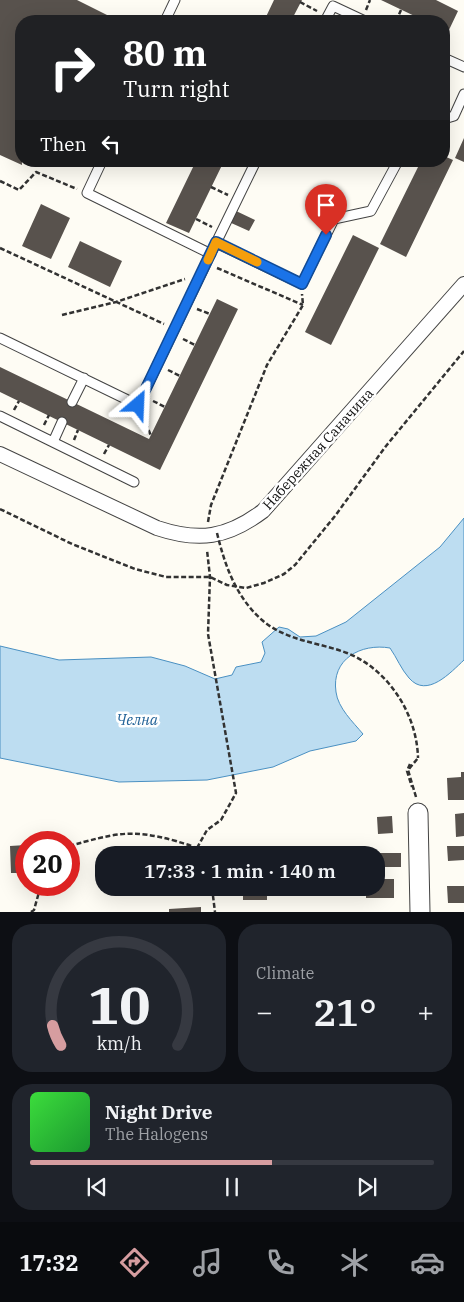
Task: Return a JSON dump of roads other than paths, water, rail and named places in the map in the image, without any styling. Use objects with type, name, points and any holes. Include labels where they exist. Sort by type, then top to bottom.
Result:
[{"type":"street","name":"Набережная Саначина","points":[[0,454],[157,528],[181,536],[229,532],[248,523],[263,511],[464,284]]},
{"type":"street","points":[[418,813],[420,912]]},
{"type":"lane","points":[[168,15],[175,0]]},
{"type":"lane","points":[[328,15],[333,6],[352,15]]},
{"type":"lane","points":[[450,61],[464,67]]},
{"type":"lane","points":[[450,118],[454,116],[464,94]]},
{"type":"lane","points":[[99,167],[87,193],[209,259]]},
{"type":"lane","points":[[0,338],[138,405],[253,167]]},
{"type":"lane","points":[[216,242],[302,284],[334,219],[371,212],[395,167]]},
{"type":"lane","points":[[72,402],[84,378]]},
{"type":"lane","points":[[0,416],[134,482]]},
{"type":"lane","points":[[53,442],[62,422]]},
{"type":"water","name":"Челна","points":[[464,518],[464,660],[446,677],[431,685],[423,686],[416,684],[409,678],[390,648],[369,648],[350,656],[343,662],[338,671],[336,692],[343,709],[363,734],[356,741],[310,751],[273,767],[207,780],[119,782],[0,758],[0,646],[59,660],[151,657],[185,666],[215,679],[232,675],[236,667],[261,662],[265,653],[262,642],[279,627],[288,629],[300,637],[316,636],[346,622],[440,547]]}]
